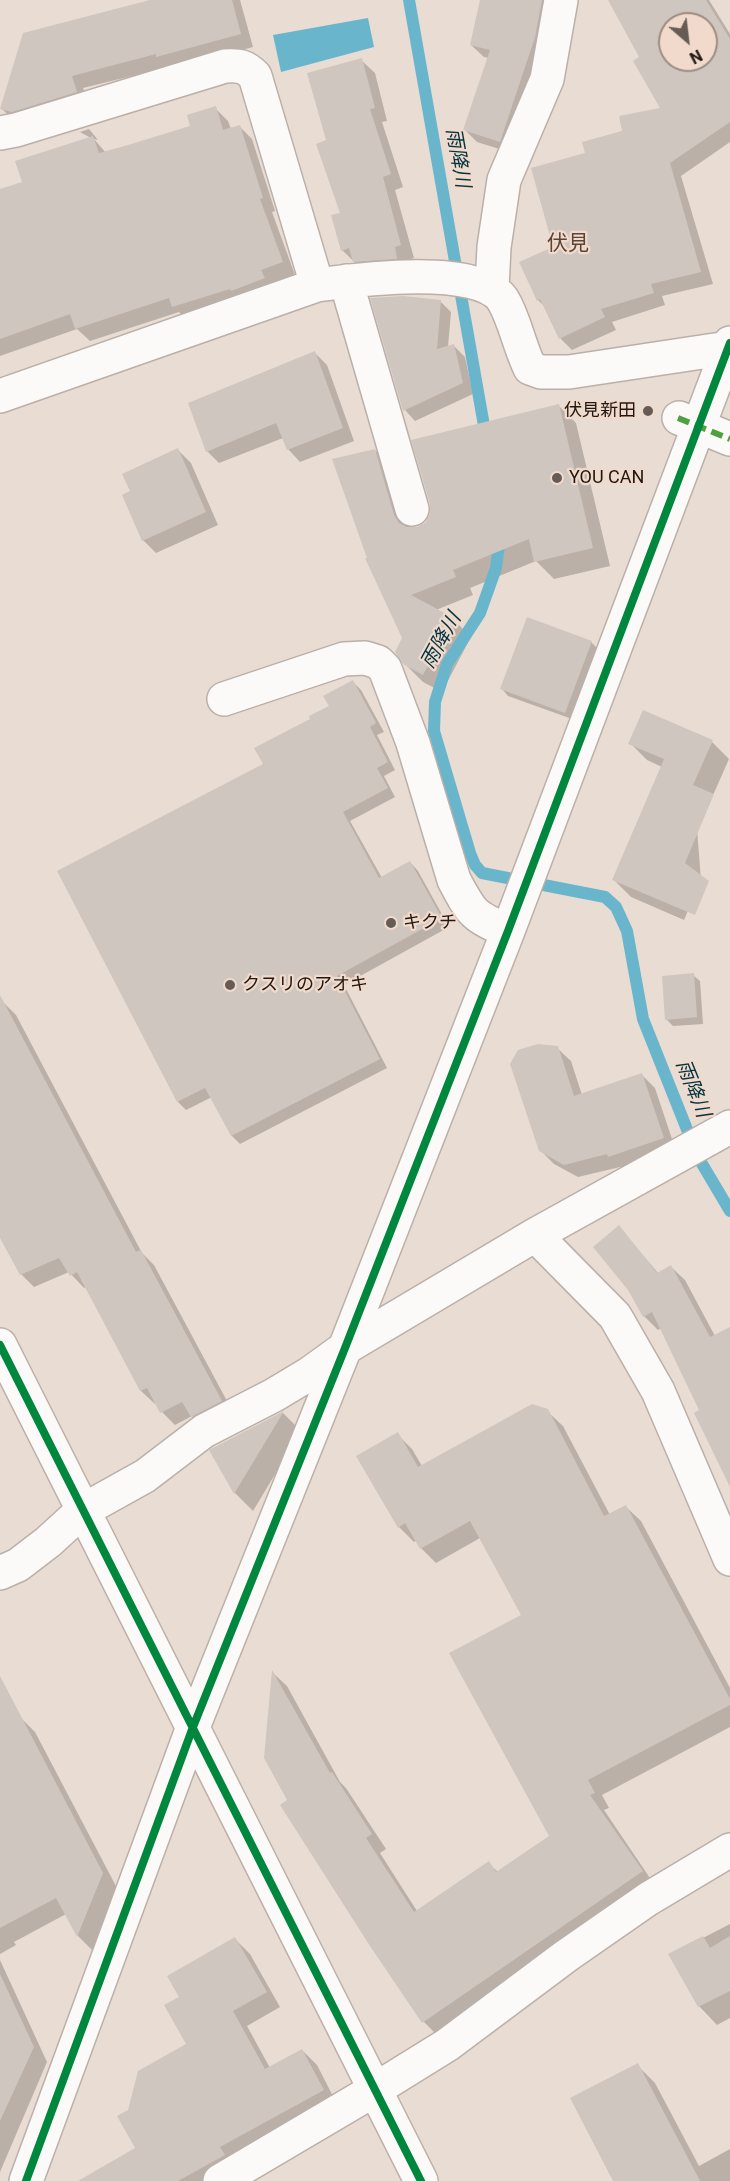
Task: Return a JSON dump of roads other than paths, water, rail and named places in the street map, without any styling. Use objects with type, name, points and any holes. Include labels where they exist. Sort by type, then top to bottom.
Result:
[{"type":"street","points":[[492,290],[494,247],[504,180],[547,79],[561,0]]},
{"type":"street","points":[[0,133],[225,66],[239,65],[247,68],[255,76],[412,509]]},
{"type":"street","points":[[0,396],[331,283],[404,276],[469,281],[492,290],[502,299],[530,368],[541,372],[569,372],[729,345]]},
{"type":"street","points":[[26,2181],[193,1727],[345,1348],[508,931],[729,345]]},
{"type":"street","points":[[678,418],[730,439]]},
{"type":"street","points":[[224,699],[344,659],[365,658],[378,662],[385,669],[400,704],[454,880],[468,907],[479,919],[508,931]]},
{"type":"street","points":[[0,1573],[18,1565],[82,1511],[145,1476],[204,1431],[274,1395],[309,1374],[345,1348],[535,1235],[730,1127]]},
{"type":"street","points":[[535,1235],[615,1316],[658,1391],[730,1559]]},
{"type":"street","points":[[0,1345],[421,2181]]},
{"type":"street","points":[[238,2177],[447,2045],[566,1956],[648,1899],[730,1850]]},
{"type":"water","points":[[368,18],[374,47],[281,72],[273,35]]},
{"type":"waterway","name":"雨降川","points":[[409,0],[486,437]]},
{"type":"waterway","name":"雨降川","points":[[500,537],[496,568],[480,613],[447,664],[435,702],[434,731],[470,853],[475,865],[482,873],[605,897],[616,907],[627,931],[643,1019],[698,1157],[730,1211]]},
{"type":"place","name":"伏見新田","points":[[648,411]]},
{"type":"place","name":"YOU CAN","points":[[557,478]]},
{"type":"place","name":"キクチ","points":[[391,923]]},
{"type":"place","name":"クスリのアオキ","points":[[230,985]]},
{"type":"district","name":"伏見","points":[[568,245]]}]
